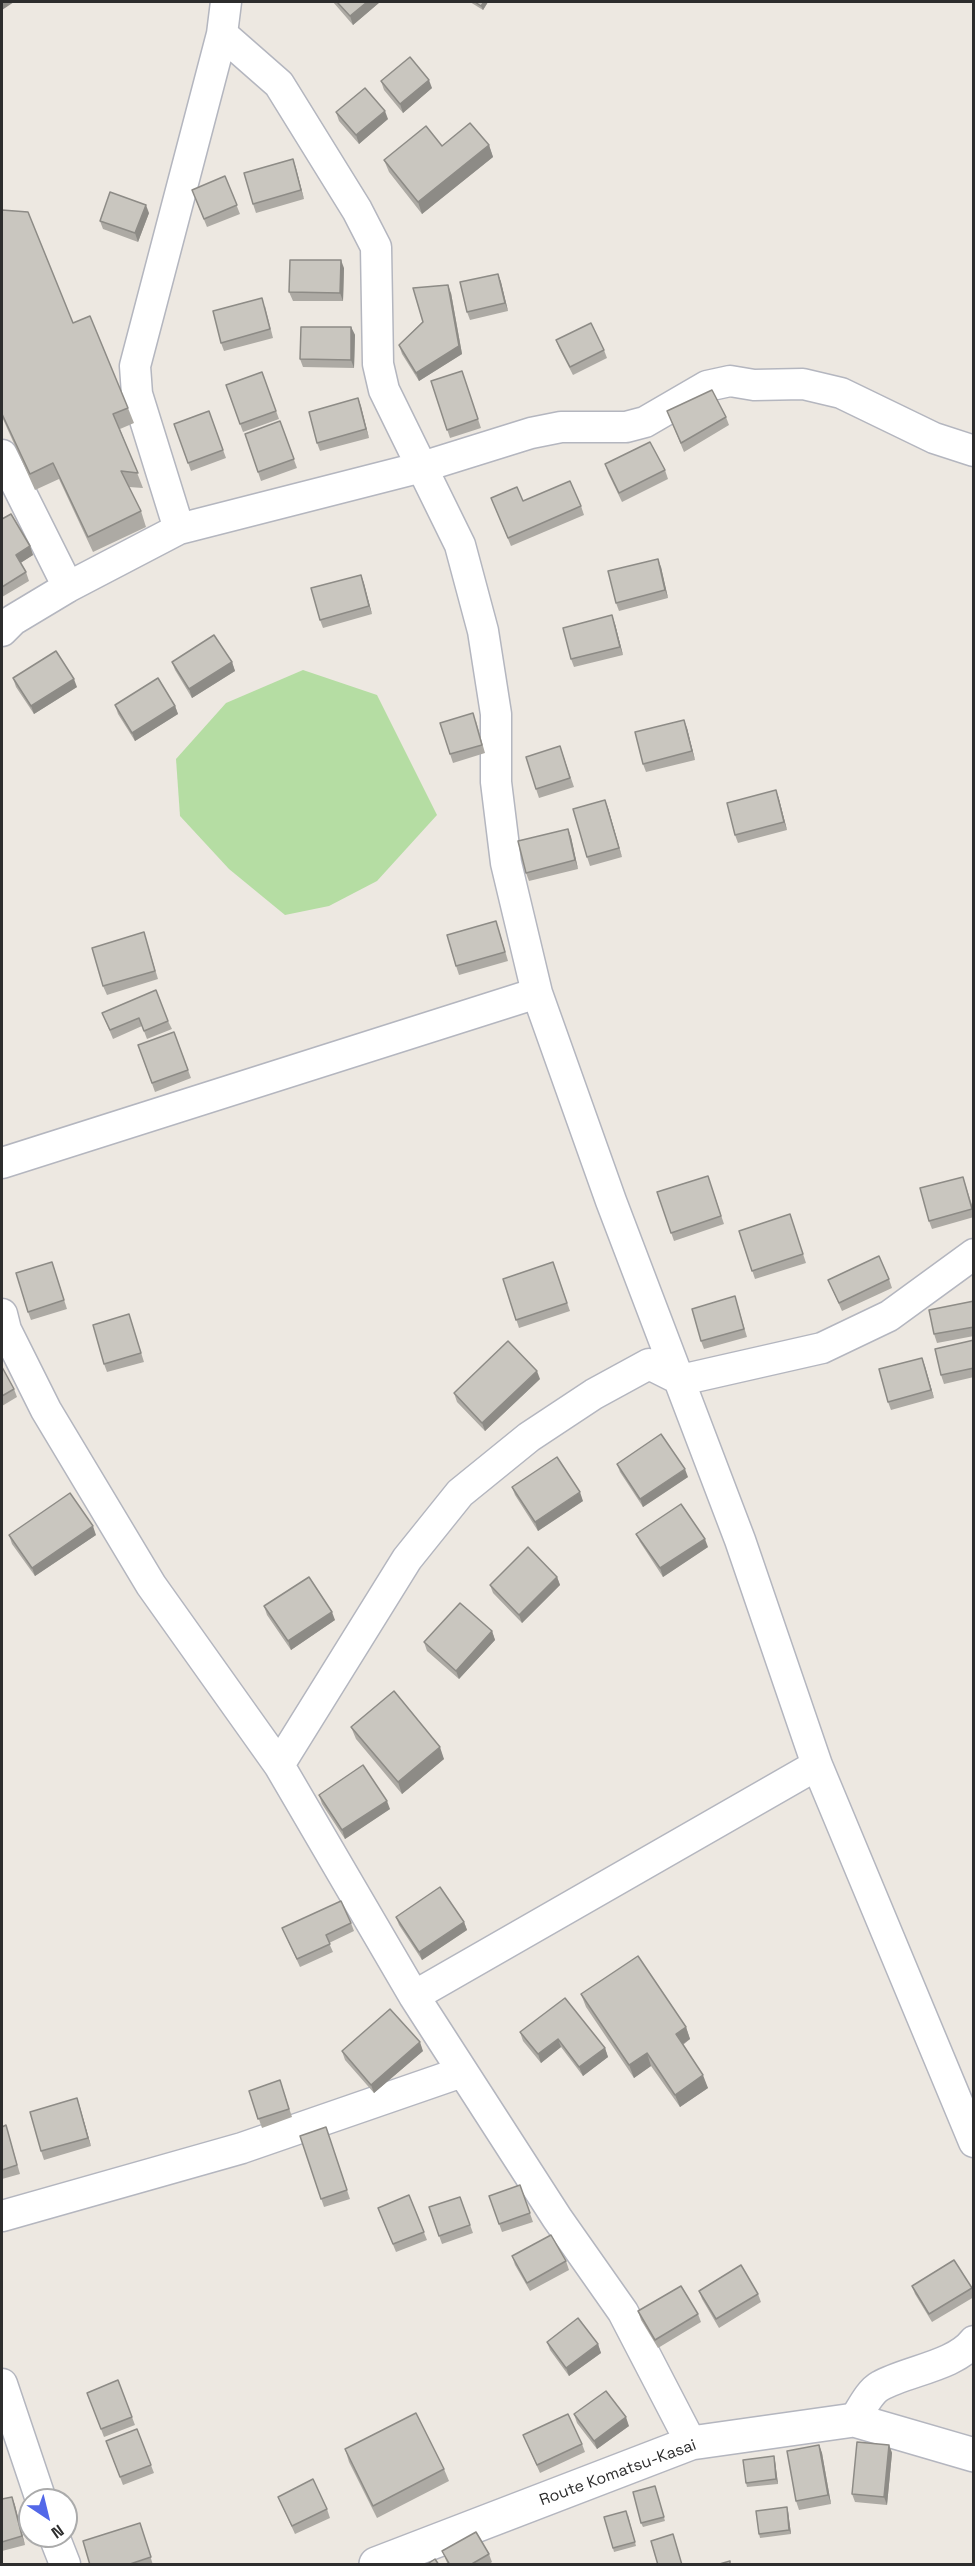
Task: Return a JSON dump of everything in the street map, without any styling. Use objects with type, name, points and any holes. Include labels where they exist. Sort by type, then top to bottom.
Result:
[{"type":"main road","name":"Route Komatsu-Kasai","points":[[376,2565],[691,2443],[854,2420],[974,2455]]},
{"type":"street","points":[[179,529],[137,394],[135,366],[222,34],[226,2]]},
{"type":"street","points":[[222,34],[279,84],[357,210],[376,247],[378,364],[384,390],[460,545],[483,631],[496,714],[496,782],[506,863],[537,993],[610,1201],[681,1380],[740,1540],[817,1765],[974,2142]]},
{"type":"street","points":[[2,631],[13,620],[68,586],[179,529],[422,467],[474,450],[561,427],[626,427],[645,422],[707,386],[730,381],[754,385],[803,384],[841,393],[934,438],[974,451]]},
{"type":"street","points":[[2,455],[68,586]]},
{"type":"street","points":[[2,1163],[537,993]]},
{"type":"street","points":[[279,1765],[407,1559],[460,1493],[529,1437],[594,1394],[649,1364],[681,1380],[822,1348],[890,1316],[974,1254]]},
{"type":"street","points":[[3,1326],[46,1410],[151,1585],[279,1765],[414,1996],[557,2218],[623,2312],[691,2443]]},
{"type":"street","points":[[414,1996],[817,1765]]},
{"type":"street","points":[[2,2216],[242,2148],[462,2072]]},
{"type":"street","points":[[854,2420],[877,2387],[948,2360],[969,2347],[974,2341]]},
{"type":"street","points":[[2,2384],[37,2488]]},
{"type":"street","points":[[59,2548],[65,2565]]},
{"type":"green space","points":[[303,670],[377,695],[437,815],[377,881],[329,906],[285,915],[229,869],[180,816],[176,759],[226,703]]},
{"type":"building","points":[[337,2],[367,2],[350,16]]},
{"type":"building","points":[[410,57],[429,80],[400,104],[381,81]]},
{"type":"building","points":[[365,88],[385,111],[356,135],[336,112]]},
{"type":"building","points":[[470,123],[489,145],[418,202],[384,160],[426,126],[442,146]]},
{"type":"building","points":[[293,159],[301,190],[253,204],[244,173]]},
{"type":"building","points":[[225,176],[237,205],[204,219],[192,190]]},
{"type":"building","points":[[110,192],[146,205],[135,233],[100,221]]},
{"type":"building","points":[[2,210],[28,212],[73,323],[90,316],[128,408],[113,414],[138,473],[121,471],[141,511],[88,537],[53,463],[30,474],[2,414]]},
{"type":"building","points":[[290,260],[341,260],[340,293],[289,292]]},
{"type":"building","points":[[498,274],[505,303],[467,312],[460,282]]},
{"type":"building","points":[[448,285],[459,346],[416,373],[399,345],[423,322],[413,288]]},
{"type":"building","points":[[262,298],[270,329],[221,343],[213,311]]},
{"type":"building","points":[[591,323],[604,350],[570,367],[556,340]]},
{"type":"building","points":[[301,327],[351,327],[351,360],[300,359]]},
{"type":"building","points":[[462,371],[478,419],[447,430],[431,381]]},
{"type":"building","points":[[262,372],[276,411],[240,424],[226,385]]},
{"type":"building","points":[[712,390],[726,417],[681,443],[667,411]]},
{"type":"building","points":[[358,398],[366,429],[317,443],[309,412]]},
{"type":"building","points":[[209,411],[223,450],[188,463],[174,424]]},
{"type":"building","points":[[280,421],[294,459],[258,472],[245,434]]},
{"type":"building","points":[[650,442],[665,470],[619,493],[605,464]]},
{"type":"building","points":[[570,481],[581,506],[508,538],[491,498],[517,487],[523,501]]},
{"type":"building","points":[[11,514],[30,546],[16,555],[26,572],[2,587],[2,519]]},
{"type":"building","points":[[658,559],[665,590],[616,603],[608,571]]},
{"type":"building","points":[[361,575],[369,606],[320,620],[311,588]]},
{"type":"building","points":[[612,615],[620,647],[571,659],[563,628]]},
{"type":"building","points":[[214,635],[232,662],[189,689],[172,662]]},
{"type":"building","points":[[56,651],[74,679],[31,706],[13,678]]},
{"type":"building","points":[[158,678],[175,706],[132,733],[115,705]]},
{"type":"building","points":[[473,713],[482,745],[450,754],[440,723]]},
{"type":"building","points":[[684,720],[692,751],[643,764],[635,732]]},
{"type":"building","points":[[560,746],[570,778],[536,789],[526,757]]},
{"type":"building","points":[[776,790],[784,822],[735,835],[727,803]]},
{"type":"building","points":[[605,800],[619,848],[587,857],[573,809]]},
{"type":"building","points":[[568,829],[575,860],[526,873],[518,841]]},
{"type":"building","points":[[496,921],[505,952],[456,966],[447,935]]},
{"type":"building","points":[[144,932],[155,971],[103,986],[92,948]]},
{"type":"building","points":[[156,990],[168,1021],[144,1031],[139,1018],[110,1030],[102,1013]]},
{"type":"building","points":[[174,1032],[188,1070],[152,1083],[138,1045]]},
{"type":"building","points":[[708,1176],[721,1216],[671,1233],[657,1192]]},
{"type":"building","points":[[963,1177],[972,1209],[929,1221],[920,1188]]},
{"type":"building","points":[[790,1214],[803,1254],[752,1271],[739,1231]]},
{"type":"building","points":[[879,1256],[889,1279],[839,1303],[828,1280]]},
{"type":"building","points":[[52,1262],[64,1300],[28,1312],[16,1273]]},
{"type":"building","points":[[553,1262],[567,1303],[516,1320],[503,1279]]},
{"type":"building","points":[[735,1296],[744,1329],[701,1341],[692,1309]]},
{"type":"building","points":[[974,1301],[974,1327],[934,1334],[929,1310]]},
{"type":"building","points":[[129,1314],[141,1353],[104,1364],[93,1325]]},
{"type":"building","points":[[974,1340],[974,1368],[941,1375],[935,1349]]},
{"type":"building","points":[[508,1341],[537,1371],[482,1423],[454,1393]]},
{"type":"building","points":[[922,1358],[931,1390],[888,1402],[879,1369]]},
{"type":"building","points":[[2,1367],[14,1389],[2,1396]]},
{"type":"building","points":[[661,1434],[685,1469],[640,1499],[617,1464]]},
{"type":"building","points":[[557,1457],[580,1492],[535,1522],[512,1487]]},
{"type":"building","points":[[70,1493],[93,1526],[32,1568],[9,1535]]},
{"type":"building","points":[[681,1504],[705,1539],[660,1568],[636,1534]]},
{"type":"building","points":[[528,1547],[557,1577],[519,1615],[490,1585]]},
{"type":"building","points":[[309,1577],[332,1612],[288,1641],[264,1606]]},
{"type":"building","points":[[460,1603],[492,1631],[456,1671],[424,1642]]},
{"type":"building","points":[[394,1691],[440,1747],[398,1782],[351,1727]]},
{"type":"building","points":[[363,1765],[387,1801],[342,1830],[319,1795]]},
{"type":"building","points":[[440,1887],[464,1922],[419,1952],[396,1917]]},
{"type":"building","points":[[341,1901],[351,1923],[326,1935],[330,1944],[297,1959],[282,1928]]},
{"type":"building","points":[[638,1956],[686,2027],[676,2034],[703,2075],[675,2095],[647,2053],[629,2065],[581,1994]]},
{"type":"building","points":[[565,1998],[605,2048],[579,2067],[558,2039],[538,2054],[520,2032]]},
{"type":"building","points":[[390,2009],[420,2042],[371,2085],[342,2051]]},
{"type":"building","points":[[280,2080],[289,2109],[258,2119],[249,2091]]},
{"type":"building","points":[[77,2098],[88,2138],[41,2151],[30,2112]]},
{"type":"building","points":[[6,2125],[17,2165],[2,2170],[2,2127]]},
{"type":"building","points":[[326,2127],[347,2190],[321,2199],[300,2136]]},
{"type":"building","points":[[520,2185],[530,2213],[499,2224],[489,2196]]},
{"type":"building","points":[[409,2195],[424,2232],[393,2244],[378,2208]]},
{"type":"building","points":[[460,2197],[470,2225],[439,2236],[429,2207]]},
{"type":"building","points":[[551,2235],[566,2261],[527,2283],[512,2256]]},
{"type":"building","points":[[954,2260],[972,2288],[929,2314],[912,2286]]},
{"type":"building","points":[[741,2265],[758,2294],[716,2319],[699,2291]]},
{"type":"building","points":[[681,2286],[698,2314],[655,2340],[638,2311]]},
{"type":"building","points":[[578,2318],[598,2344],[566,2368],[547,2342]]},
{"type":"building","points":[[118,2380],[132,2417],[101,2429],[87,2393]]},
{"type":"building","points":[[606,2391],[626,2417],[594,2441],[574,2414]]},
{"type":"building","points":[[416,2413],[444,2469],[373,2506],[345,2449]]},
{"type":"building","points":[[568,2414],[582,2444],[537,2465],[523,2435]]},
{"type":"building","points":[[137,2429],[151,2465],[120,2477],[106,2441]]},
{"type":"building","points":[[857,2442],[889,2445],[884,2497],[852,2494]]},
{"type":"building","points":[[819,2445],[828,2495],[796,2501],[787,2451]]},
{"type":"building","points":[[774,2456],[776,2479],[746,2483],[743,2460]]},
{"type":"building","points":[[313,2479],[327,2509],[292,2526],[278,2497]]},
{"type":"building","points":[[655,2486],[664,2517],[641,2523],[633,2492]]},
{"type":"building","points":[[12,2497],[18,2520],[18,2537],[2,2542],[2,2499]]},
{"type":"building","points":[[787,2507],[789,2530],[759,2534],[756,2511]]},
{"type":"building","points":[[626,2511],[635,2542],[613,2548],[604,2517]]},
{"type":"building","points":[[140,2523],[151,2557],[127,2565],[90,2565],[83,2541]]},
{"type":"building","points":[[476,2532],[489,2554],[470,2565],[450,2565],[442,2551]]},
{"type":"building","points":[[673,2534],[682,2565],[658,2565],[651,2541]]},
{"type":"building","points":[[435,2559],[439,2565],[426,2565]]},
{"type":"building","points":[[730,2561],[730,2565],[716,2565]]}]
